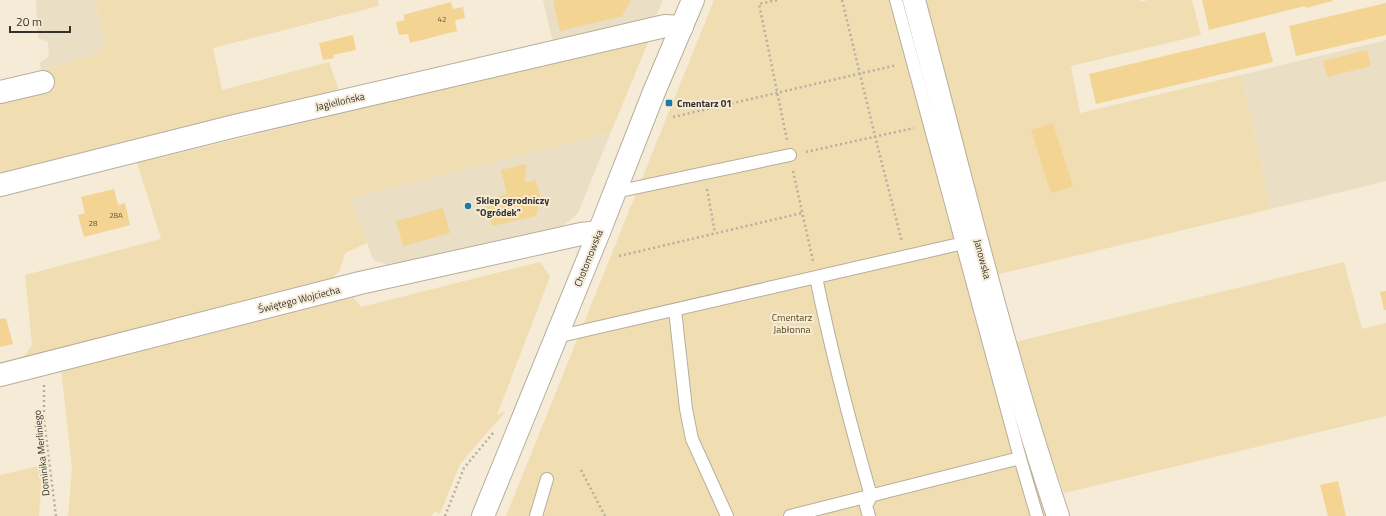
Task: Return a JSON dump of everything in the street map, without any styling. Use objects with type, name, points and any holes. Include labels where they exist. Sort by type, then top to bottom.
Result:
[{"type":"street","name":"Chotomowska","points":[[483,516],[599,232],[654,92],[693,0]]},
{"type":"street","name":"Janowska","points":[[914,0],[970,242],[1058,516]]},
{"type":"street","name":"Jagiellońska","points":[[0,185],[235,126],[650,29],[665,26],[682,27]]},
{"type":"street","points":[[0,92],[43,82]]},
{"type":"street","name":"Świętego Wojciecha","points":[[0,375],[360,283],[581,234],[599,232]]},
{"type":"lane","points":[[896,0],[930,125],[970,242],[1020,458],[1037,516]]},
{"type":"lane","points":[[615,192],[790,155]]},
{"type":"lane","points":[[556,336],[970,242]]},
{"type":"lane","points":[[816,277],[828,336],[854,438],[871,496],[866,506],[869,516]]},
{"type":"lane","points":[[675,310],[686,409],[692,439],[727,516]]},
{"type":"lane","points":[[790,516],[1020,458]]},
{"type":"lane","points":[[536,516],[547,479]]},
{"type":"path","points":[[777,0],[759,4],[816,277]]},
{"type":"path","points":[[842,0],[874,136],[906,256]]},
{"type":"path","points":[[673,117],[913,62]]},
{"type":"path","points":[[790,155],[930,125]]},
{"type":"path","points":[[704,173],[715,233]]},
{"type":"path","points":[[619,256],[802,213]]},
{"type":"path","name":"Dominika Merliniego","points":[[43,364],[44,420],[56,516]]},
{"type":"path","points":[[581,470],[604,516]]},
{"type":"shaded area","points":[[36,0],[95,0],[105,42],[99,54],[41,70],[40,62],[49,57],[48,42],[38,38]]},
{"type":"shaded area","points":[[543,0],[663,0],[656,17],[553,42]]},
{"type":"shaded area","points":[[1386,40],[1386,181],[1271,209],[1241,75]]},
{"type":"shaded area","name":"Sklep ogrodniczy \"Ogródek\"","points":[[611,132],[578,213],[563,226],[396,268],[373,260],[351,198]]},
{"type":"green space","points":[[95,0],[378,0],[379,6],[213,48],[222,90],[329,62],[340,94],[0,176],[0,99],[48,87],[41,70],[99,54],[105,42]]},
{"type":"green space","name":"Cmentarz Jabłonna","points":[[714,0],[908,0],[1052,516],[506,516]]},
{"type":"green space","points":[[921,0],[1140,0],[1140,2],[1148,0],[1192,0],[1201,35],[1071,66],[1080,113],[1241,75],[1271,209],[995,275]]},
{"type":"green space","points":[[650,38],[611,132],[351,198],[367,243],[345,253],[340,270],[330,281],[21,361],[32,345],[25,275],[161,239],[137,163]]},
{"type":"green space","points":[[540,262],[550,277],[497,415],[506,411],[460,464],[440,514],[434,511],[432,516],[68,516],[72,469],[61,368],[348,290],[361,307]]},
{"type":"green space","points":[[1344,262],[1362,329],[1386,323],[1386,416],[1064,493],[1034,409],[1015,342]]},
{"type":"green space","points":[[43,465],[39,516],[0,516],[0,475]]},
{"type":"building","points":[[631,0],[623,16],[560,31],[553,1]]},
{"type":"building","points":[[1202,0],[1333,1],[1306,8],[1305,6],[1209,30]]},
{"type":"building","points":[[451,2],[453,9],[463,7],[465,18],[455,20],[457,31],[410,43],[408,34],[399,35],[396,22],[405,20],[403,15]]},
{"type":"building","points":[[1386,3],[1386,35],[1296,56],[1289,26]]},
{"type":"building","points":[[1265,32],[1273,62],[1096,104],[1089,74]]},
{"type":"building","points":[[353,35],[356,50],[333,55],[334,58],[323,60],[319,43]]},
{"type":"building","points":[[1367,50],[1371,66],[1327,77],[1323,61]]},
{"type":"building","points":[[1053,123],[1073,187],[1051,193],[1031,130]]},
{"type":"building","points":[[526,164],[525,183],[536,180],[540,196],[538,197],[536,216],[492,226],[485,200],[507,194],[501,170]]},
{"type":"building","points":[[114,189],[118,205],[125,203],[130,225],[84,237],[78,215],[85,213],[81,197]]},
{"type":"building","points":[[443,208],[450,233],[403,246],[396,221]]},
{"type":"building","points":[[1386,291],[1386,310],[1384,310],[1380,292]]},
{"type":"building","points":[[6,318],[13,344],[0,347],[0,319]]},
{"type":"building","points":[[1338,481],[1346,516],[1328,516],[1320,485]]},
{"type":"place","name":"Cmentarz 01","points":[[669,103]]},
{"type":"place","name":"Sklep ogrodniczy \"Ogródek\"","points":[[468,206]]}]
